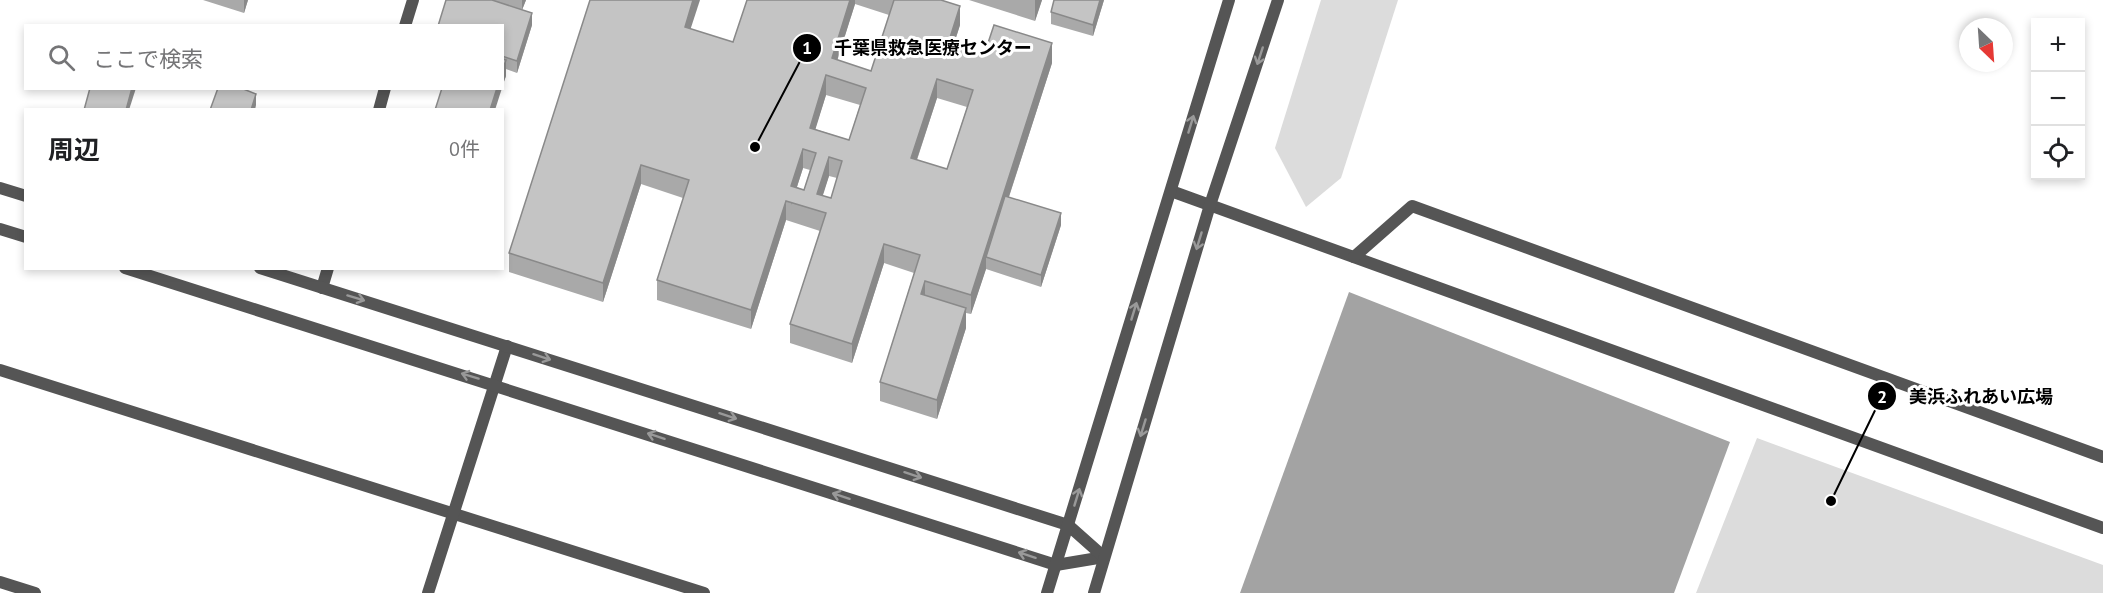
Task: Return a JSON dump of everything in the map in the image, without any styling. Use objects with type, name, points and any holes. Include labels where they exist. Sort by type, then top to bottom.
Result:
[{"type":"street","points":[[406,24],[413,0]]},
{"type":"street","points":[[1047,593],[1229,0]]},
{"type":"street","points":[[1094,593],[1210,205],[1278,0]]},
{"type":"street","points":[[380,108],[384,90]]},
{"type":"street","points":[[0,188],[24,195]]},
{"type":"street","points":[[1171,191],[2103,528]]},
{"type":"street","points":[[1354,257],[1412,206],[2103,457]]},
{"type":"street","points":[[0,229],[24,236]]},
{"type":"street","points":[[132,270],[1056,565],[1104,557]]},
{"type":"street","points":[[266,270],[1068,525],[1104,557]]},
{"type":"street","points":[[322,288],[327,270]]},
{"type":"street","points":[[428,593],[507,346]]},
{"type":"street","points":[[0,370],[705,593]]},
{"type":"street","points":[[0,582],[35,593]]},
{"type":"shaded area","points":[[1321,0],[1398,0],[1341,178],[1306,207],[1275,148]]},
{"type":"shaded area","points":[[1349,292],[1730,442],[1674,593],[1240,593]]},
{"type":"shaded area","points":[[1757,438],[2103,565],[2103,593],[1696,593]]},
{"type":"building","points":[[446,0],[492,0],[532,13],[517,61],[504,57],[504,24],[439,24]]},
{"type":"building","points":[[590,0],[693,0],[685,27],[733,42],[747,0],[850,0],[832,58],[871,71],[894,0],[941,0],[960,6],[948,44],[984,55],[994,25],[1052,43],[971,295],[925,281],[921,294],[966,308],[937,400],[880,382],[920,255],[884,244],[852,344],[790,324],[826,213],[786,201],[751,310],[657,280],[689,180],[641,165],[603,283],[509,253]],"holes":[[[826,75],[866,88],[849,140],[810,128]],[[937,79],[973,90],[947,169],[911,158]],[[803,149],[816,153],[804,190],[791,186]],[[829,157],[842,161],[831,198],[817,194]]]},
{"type":"building","points":[[1054,0],[1100,0],[1093,25],[1051,12]]},
{"type":"building","points":[[89,90],[131,90],[127,108],[85,108]]},
{"type":"building","points":[[217,90],[246,90],[256,94],[252,108],[211,108]]},
{"type":"building","points":[[441,90],[496,90],[491,108],[436,108]]},
{"type":"building","points":[[1005,196],[1061,213],[1041,275],[986,257]]},
{"type":"place","name":"千葉県救急医療センター","points":[[755,147]]},
{"type":"place","name":"美浜ふれあい広場","points":[[1831,501]]}]
